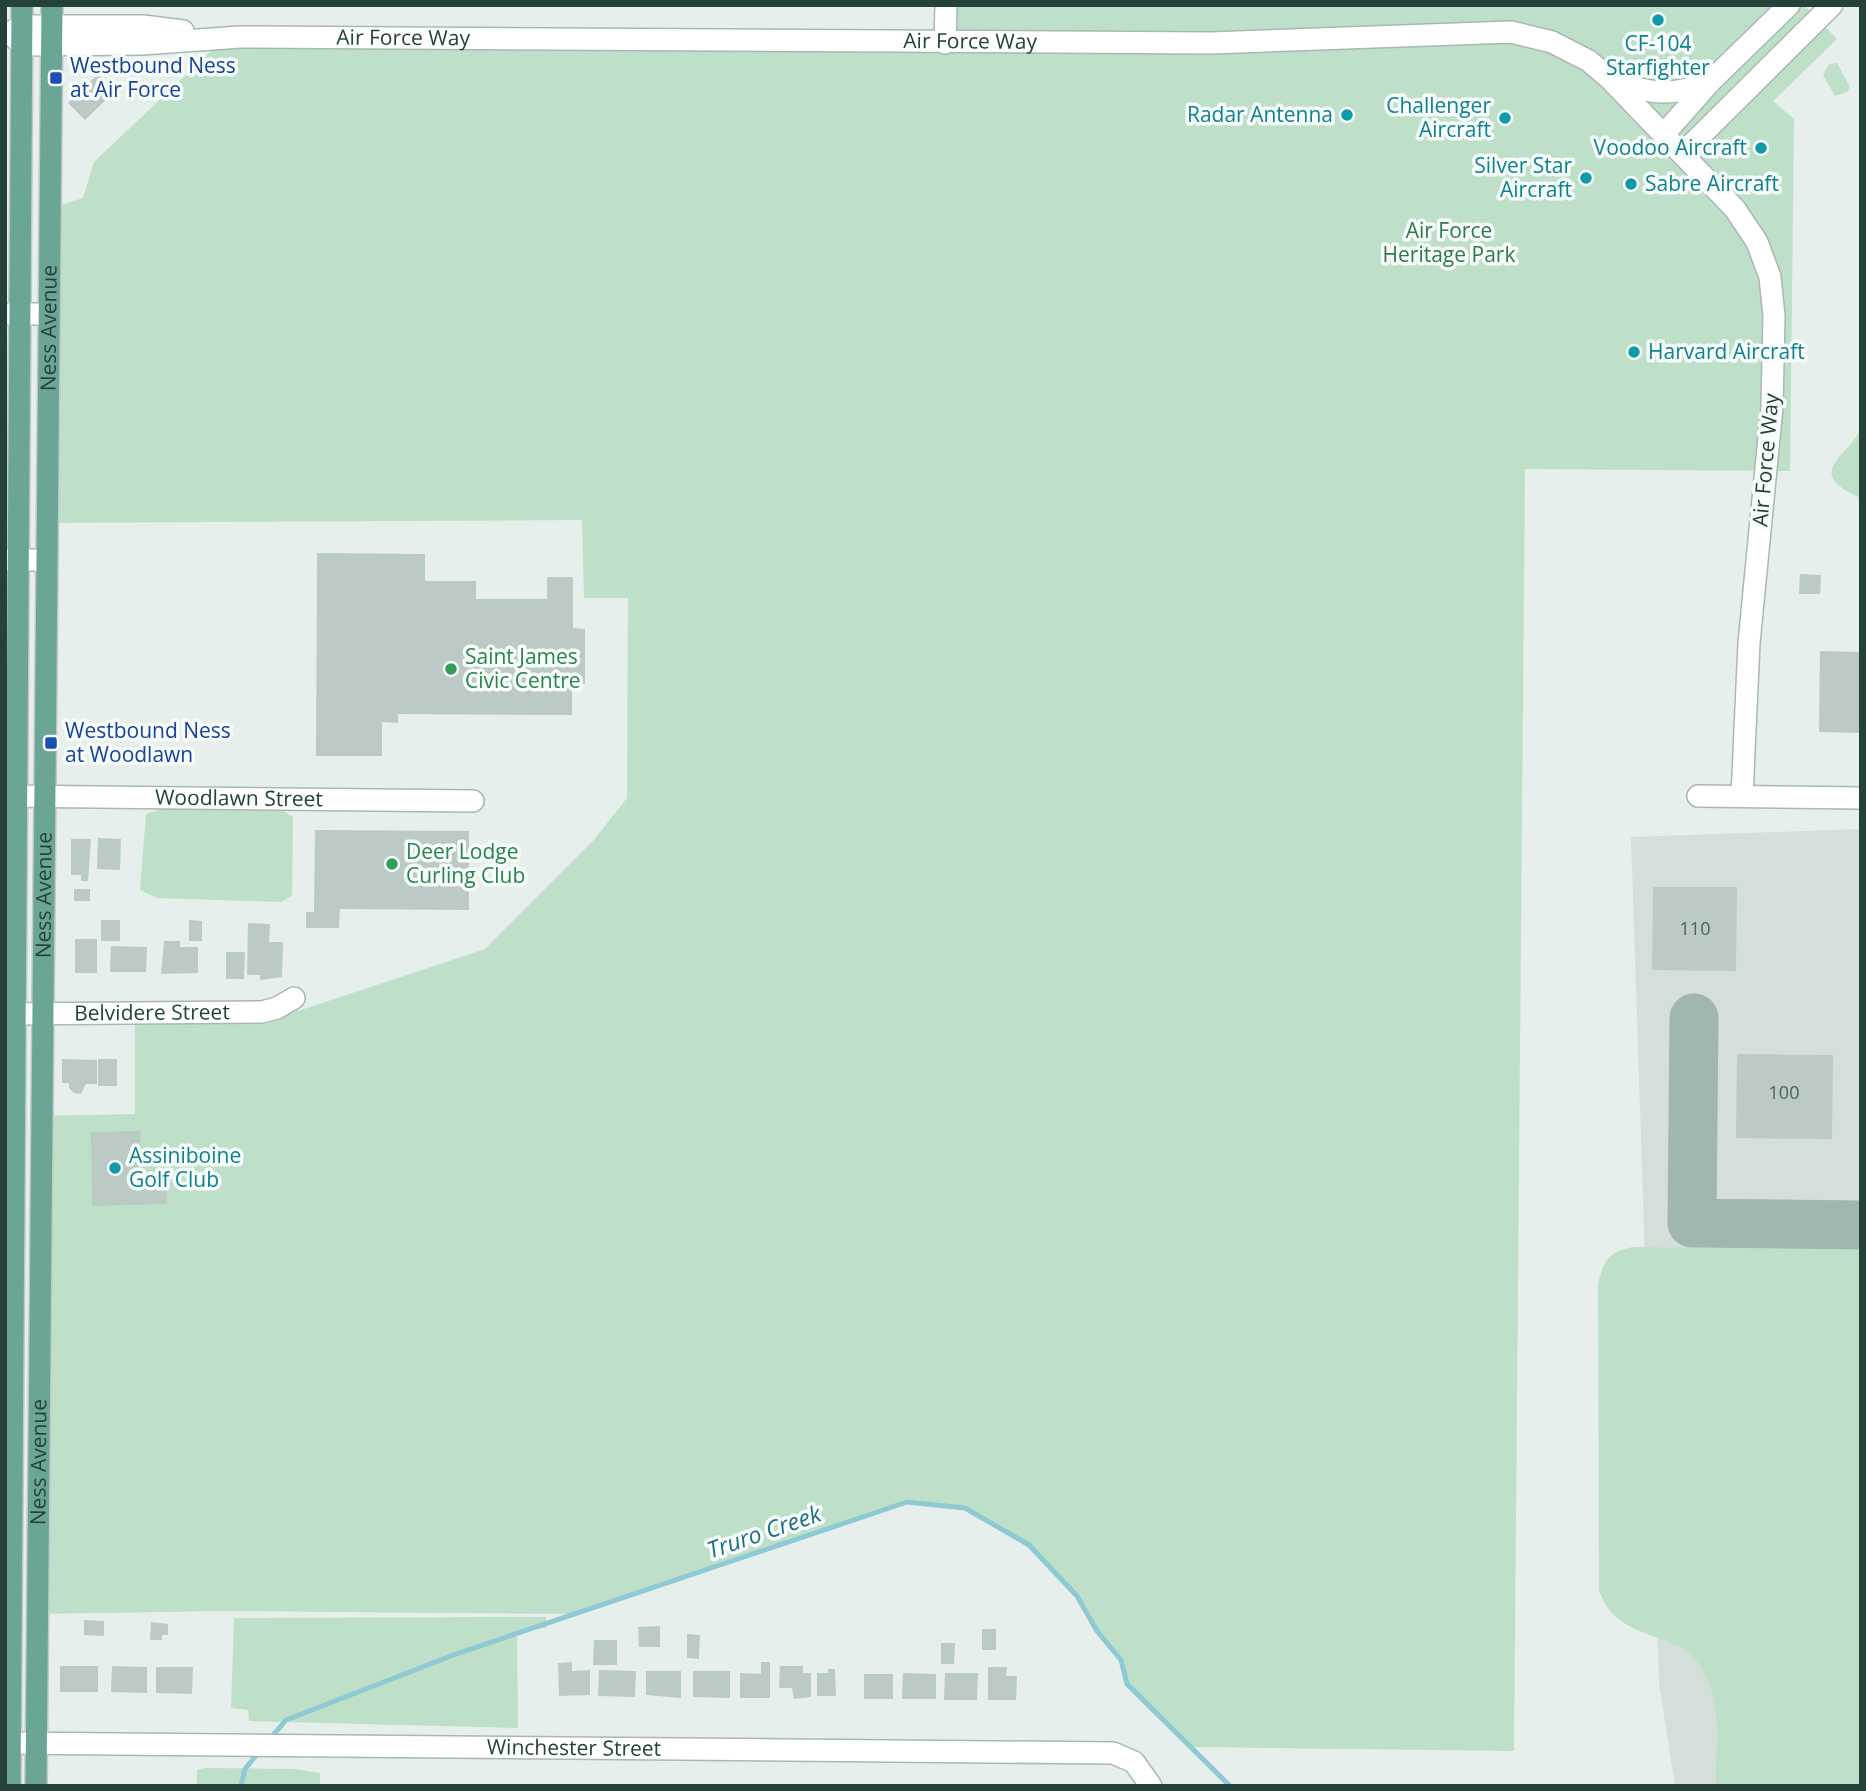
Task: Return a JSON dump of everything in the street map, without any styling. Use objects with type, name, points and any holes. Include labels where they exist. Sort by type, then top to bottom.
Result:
[{"type":"main road","name":"Ness Avenue","points":[[36,1786],[52,25]]},
{"type":"main road","name":"Ness Avenue","points":[[10,1786],[10,796],[17,29]]},
{"type":"street","points":[[945,43],[946,5]]},
{"type":"street","points":[[1664,134],[1711,81],[1789,5]]},
{"type":"street","points":[[1683,153],[1832,5]]},
{"type":"street","name":"Air Force Way","points":[[17,29],[52,25],[142,44],[240,37],[1211,43],[1511,32],[1552,42],[1589,61],[1683,153],[1748,227],[1764,259],[1773,299],[1772,407],[1749,643],[1742,796]]},
{"type":"street","points":[[1609,78],[1652,93],[1684,92],[1711,81]]},
{"type":"street","points":[[13,314],[48,314]]},
{"type":"street","points":[[12,560],[47,560]]},
{"type":"street","name":"Woodlawn Street","points":[[10,796],[473,801]]},
{"type":"street","points":[[1698,796],[1861,797]]},
{"type":"street","name":"Belvidere Street","points":[[10,1014],[262,1012],[277,1008],[294,998]]},
{"type":"street","points":[[10,1227],[41,1227]]},
{"type":"street","points":[[9,1462],[40,1462]]},
{"type":"street","points":[[9,1486],[39,1487]]},
{"type":"street","name":"Winchester Street","points":[[8,1743],[1113,1753],[1129,1758],[1139,1766],[1152,1786]]},
{"type":"shaded area","points":[[1861,829],[1861,1786],[1675,1786],[1659,1683],[1631,837]]},
{"type":"green space","name":"Assiniboine Golf Club","points":[[946,5],[1804,5],[1837,39],[1773,101],[1794,119],[1790,471],[1525,469],[1514,1751],[1192,1747],[1127,1684],[1121,1660],[1097,1631],[1077,1597],[1029,1546],[965,1508],[907,1502],[574,1614],[224,1611],[37,1614],[41,1116],[135,1114],[135,1011],[262,1012],[294,998],[298,1011],[485,949],[593,841],[627,798],[628,598],[584,598],[582,520],[47,523],[51,208],[83,198],[94,162],[225,38],[945,43]]},
{"type":"green space","points":[[1837,63],[1850,87],[1847,92],[1835,96],[1823,75],[1829,64]]},
{"type":"green space","points":[[1861,426],[1861,498],[1843,488],[1834,479],[1832,471],[1835,462],[1857,436]]},
{"type":"green space","points":[[171,806],[279,808],[293,817],[292,896],[281,902],[157,898],[140,890],[146,814]]},
{"type":"green space","points":[[1634,1247],[1861,1250],[1861,1786],[1716,1786],[1716,1712],[1703,1670],[1681,1648],[1626,1624],[1611,1612],[1599,1591],[1598,1284],[1602,1269],[1609,1258],[1619,1251]]},
{"type":"green space","points":[[546,1617],[546,1628],[517,1631],[518,1728],[249,1721],[248,1710],[231,1708],[234,1618]]},
{"type":"green space","points":[[295,1769],[320,1773],[320,1786],[197,1786],[197,1770]]},
{"type":"building","points":[[98,74],[114,92],[85,120],[68,103]]},
{"type":"building","name":"Saint James Civic Centre","points":[[317,553],[425,554],[425,581],[476,581],[476,599],[547,599],[547,577],[573,577],[573,628],[585,629],[585,684],[572,684],[572,715],[398,714],[398,723],[382,722],[382,756],[316,756]]},
{"type":"building","points":[[1800,574],[1821,575],[1820,594],[1799,594]]},
{"type":"building","points":[[1820,651],[1861,652],[1861,733],[1819,732]]},
{"type":"building","name":"Deer Lodge Curling Club","points":[[315,830],[469,831],[469,910],[340,909],[339,928],[306,928],[306,912],[314,912]]},
{"type":"building","points":[[98,838],[121,839],[120,870],[97,869]]},
{"type":"building","points":[[71,839],[91,839],[88,881],[81,881],[81,875],[71,875]]},
{"type":"building","points":[[1653,887],[1737,887],[1736,971],[1652,970]]},
{"type":"building","points":[[74,889],[90,889],[90,901],[74,901]]},
{"type":"building","points":[[101,920],[120,920],[120,941],[101,941]]},
{"type":"building","points":[[189,920],[202,921],[202,941],[189,941]]},
{"type":"building","points":[[248,923],[270,924],[269,942],[283,942],[282,977],[260,980],[260,975],[247,975]]},
{"type":"building","points":[[75,939],[97,939],[97,973],[75,973]]},
{"type":"building","points":[[164,941],[180,941],[180,947],[198,947],[198,973],[161,974]]},
{"type":"building","points":[[111,946],[147,947],[146,972],[110,972]]},
{"type":"building","points":[[226,952],[245,952],[244,979],[226,979]]},
{"type":"building","points":[[1737,1054],[1833,1055],[1832,1139],[1736,1138]]},
{"type":"building","points":[[62,1059],[97,1060],[97,1084],[86,1084],[81,1094],[74,1093],[69,1088],[69,1083],[62,1083]]},
{"type":"building","points":[[98,1059],[117,1059],[117,1086],[98,1086]]},
{"type":"building","name":"Assiniboine Golf Club","points":[[141,1131],[138,1185],[166,1185],[167,1204],[92,1206],[91,1132]]},
{"type":"building","points":[[84,1620],[104,1621],[104,1636],[84,1635]]},
{"type":"building","points":[[151,1622],[168,1624],[168,1635],[162,1635],[162,1640],[150,1640]]},
{"type":"building","points":[[660,1626],[660,1647],[639,1647],[638,1627]]},
{"type":"building","points":[[982,1629],[996,1629],[996,1650],[982,1650]]},
{"type":"building","points":[[687,1634],[700,1635],[699,1659],[687,1658]]},
{"type":"building","points":[[594,1640],[617,1640],[617,1665],[593,1665]]},
{"type":"building","points":[[941,1643],[955,1643],[954,1664],[941,1664]]},
{"type":"building","points":[[572,1662],[572,1671],[590,1670],[590,1695],[559,1696],[558,1663]]},
{"type":"building","points":[[761,1662],[770,1662],[770,1698],[740,1698],[740,1673],[761,1674]]},
{"type":"building","points":[[60,1666],[98,1666],[98,1692],[60,1692]]},
{"type":"building","points":[[112,1666],[147,1667],[147,1693],[111,1692]]},
{"type":"building","points":[[780,1666],[803,1666],[803,1673],[811,1673],[811,1697],[794,1699],[792,1688],[779,1688]]},
{"type":"building","points":[[156,1667],[193,1667],[192,1694],[156,1693]]},
{"type":"building","points":[[988,1667],[1007,1667],[1006,1676],[1017,1676],[1016,1700],[988,1700]]},
{"type":"building","points":[[828,1669],[835,1669],[836,1696],[817,1696],[817,1673],[828,1673]]},
{"type":"building","points":[[599,1670],[636,1671],[635,1697],[598,1696]]},
{"type":"building","points":[[646,1671],[681,1671],[681,1698],[646,1695]]},
{"type":"building","points":[[693,1671],[730,1671],[730,1698],[693,1697]]},
{"type":"building","points":[[903,1673],[936,1674],[936,1699],[902,1699]]},
{"type":"building","points":[[945,1673],[978,1673],[977,1700],[944,1700]]},
{"type":"building","points":[[864,1674],[893,1674],[893,1699],[864,1699]]},
{"type":"waterway","name":"Truro Creek","points":[[269,1740],[286,1720],[456,1654],[907,1502],[965,1508],[1029,1545],[1077,1596],[1097,1631],[1121,1660],[1127,1684],[1230,1786]]},
{"type":"waterway","name":"Truro Creek","points":[[241,1786],[245,1769],[258,1753]]},
{"type":"taxiway","points":[[1694,1018],[1692,1223],[1861,1225]]},
{"type":"place","name":"CF-104 Starfighter","points":[[1658,20]]},
{"type":"place","name":"Westbound Ness at Air Force","points":[[56,78]]},
{"type":"place","name":"Radar Antenna","points":[[1347,115]]},
{"type":"place","name":"Challenger Aircraft","points":[[1505,118]]},
{"type":"place","name":"Voodoo Aircraft","points":[[1761,148]]},
{"type":"place","name":"Silver Star Aircraft","points":[[1586,178]]},
{"type":"place","name":"Sabre Aircraft","points":[[1631,184]]},
{"type":"place","name":"Harvard Aircraft","points":[[1634,352]]},
{"type":"place","name":"Saint James Civic Centre","points":[[451,669]]},
{"type":"place","name":"Westbound Ness at Woodlawn","points":[[51,743]]},
{"type":"place","name":"Deer Lodge Curling Club","points":[[392,864]]},
{"type":"place","name":"Assiniboine Golf Club","points":[[115,1168]]},
{"type":"park label","name":"Air Force Heritage Park","points":[[1449,243]]}]
